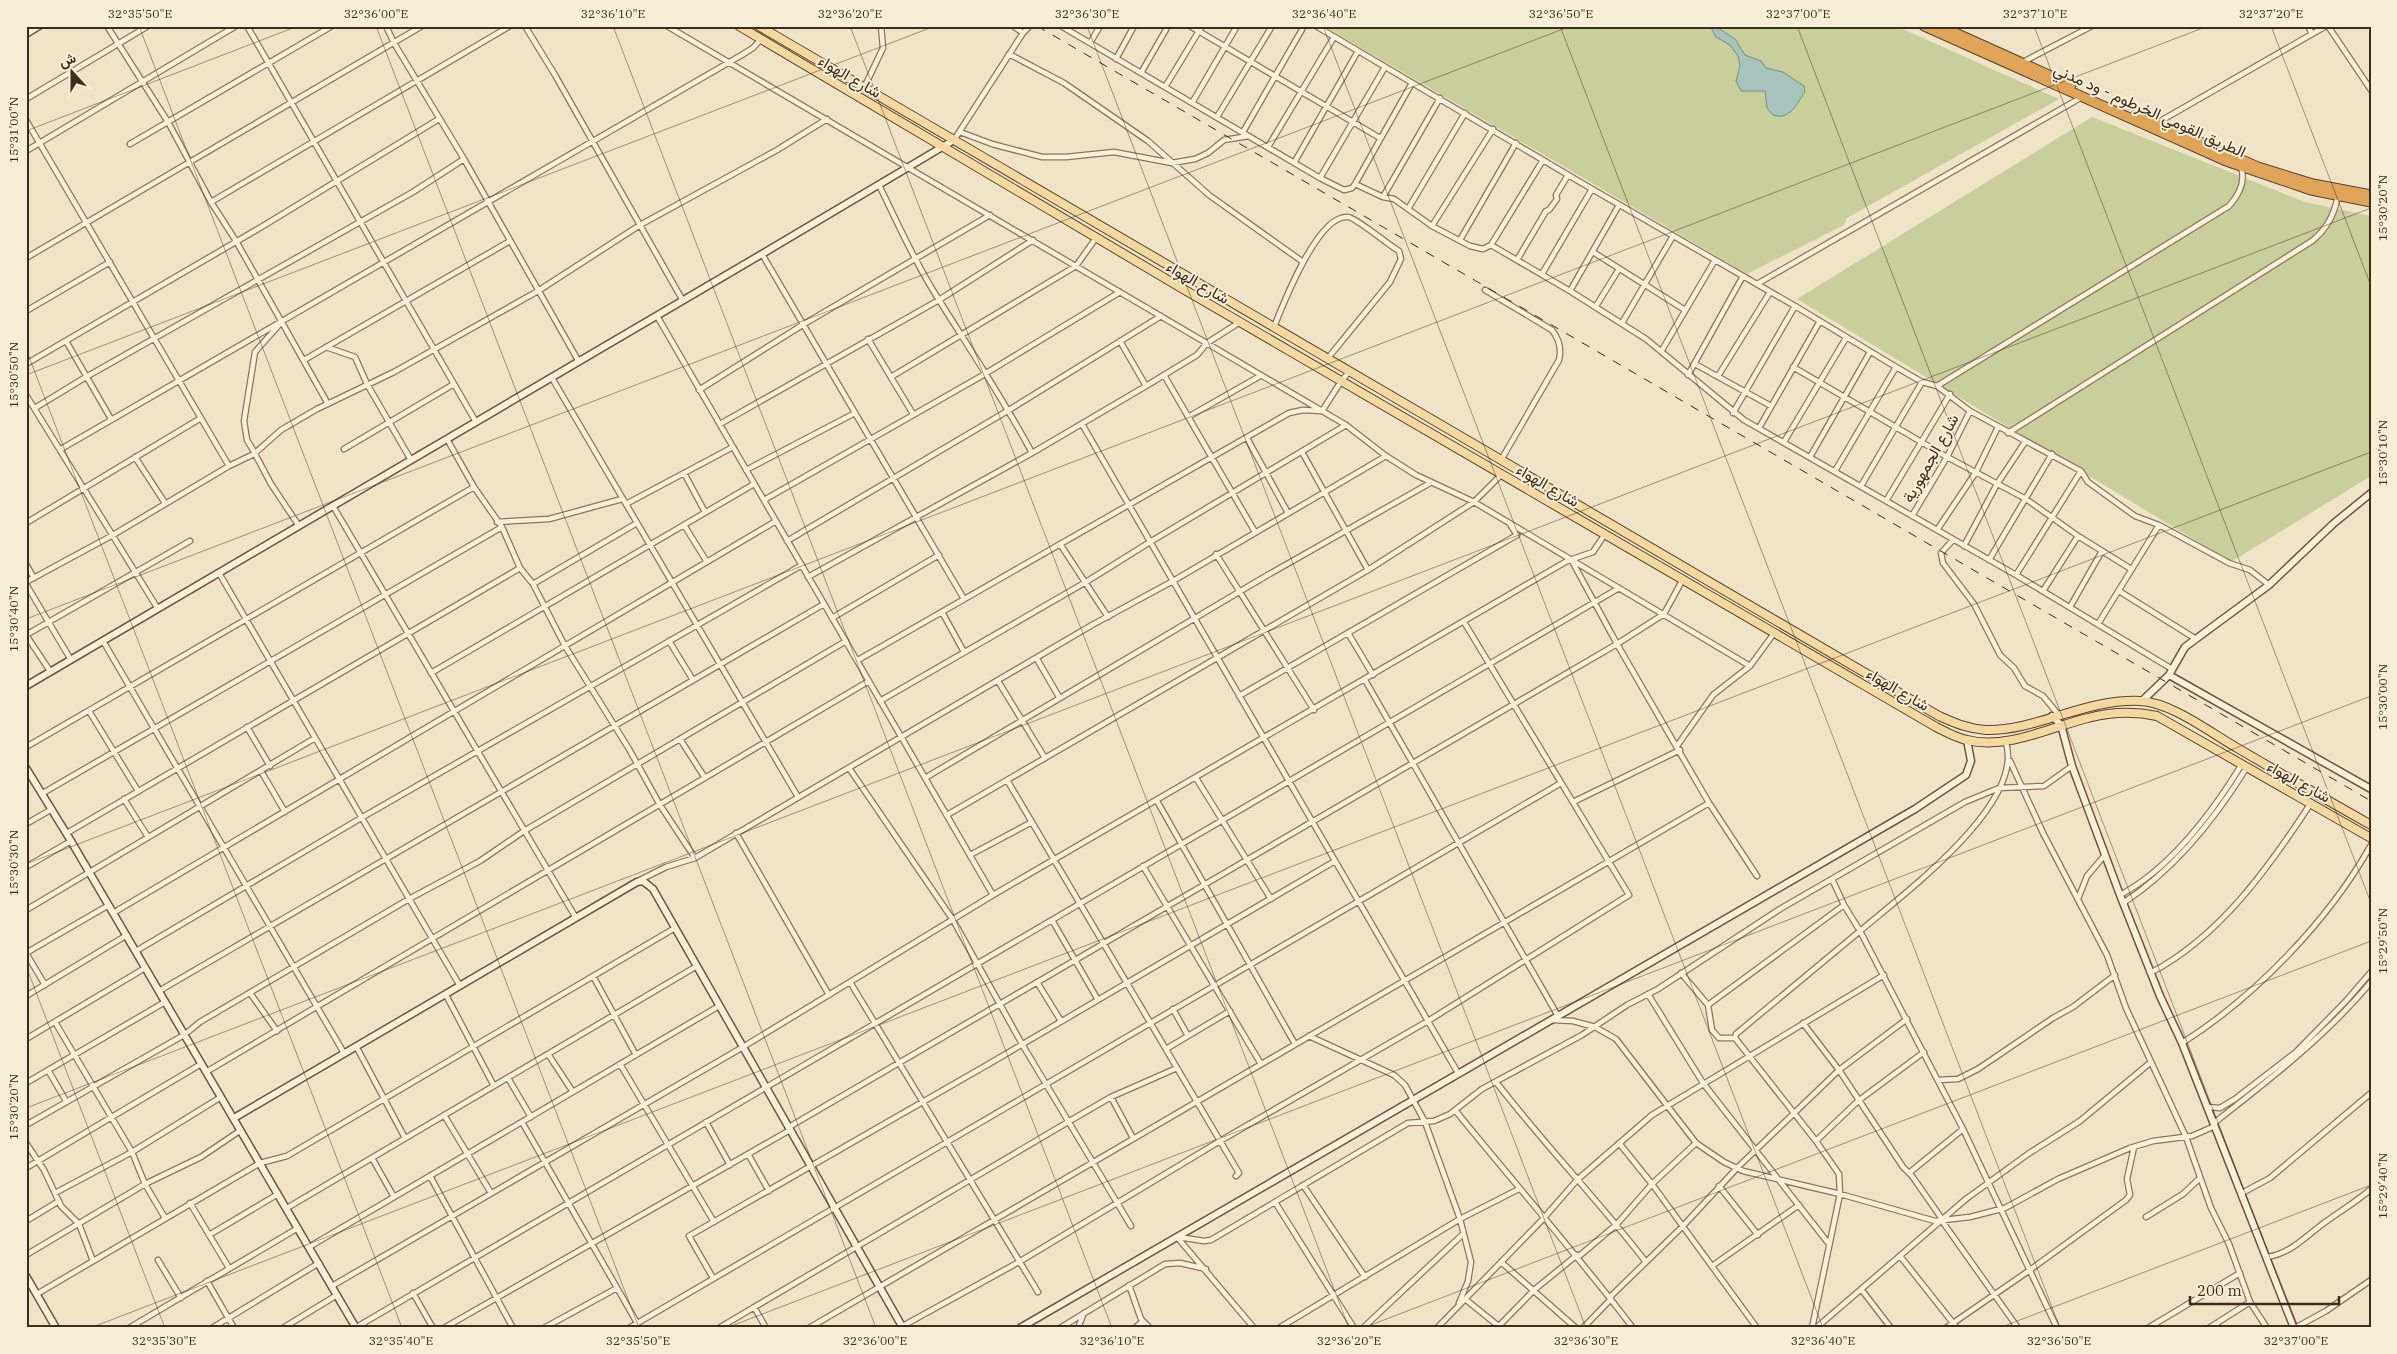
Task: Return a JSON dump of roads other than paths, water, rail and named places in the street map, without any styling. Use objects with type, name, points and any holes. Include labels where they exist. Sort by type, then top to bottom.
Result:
[{"type":"highway","name":"الطريق القومي الخرطوم - ود مدني","points":[[1924,26],[2082,97],[2258,167],[2313,184],[2371,195]]},
{"type":"highway","name":"الطريق القومي الخرطوم - ود مدني","points":[[1940,26],[2023,62],[2253,172],[2311,190],[2371,202]]},
{"type":"main road","name":"شارع الهواء","points":[[738,26],[1096,238],[1936,727],[1967,740],[1992,742],[2114,714],[2133,712],[2157,716],[2371,838]]},
{"type":"main road","name":"شارع الهواء","points":[[759,26],[1956,724],[1973,728],[1998,729],[2109,703],[2142,701],[2165,707],[2192,721],[2371,824]]},
{"type":"street","points":[[26,34],[40,26]]},
{"type":"street","points":[[107,26],[168,122],[211,202],[282,320],[328,404]]},
{"type":"street","points":[[26,98],[148,26]]},
{"type":"street","points":[[26,151],[236,26]]},
{"type":"street","points":[[248,26],[338,181],[358,222],[476,422]]},
{"type":"street","points":[[130,144],[332,26]]},
{"type":"street","points":[[386,26],[394,43],[489,202],[579,362]]},
{"type":"street","points":[[26,258],[422,26]]},
{"type":"street","points":[[211,202],[510,26]]},
{"type":"street","points":[[524,26],[683,300]]},
{"type":"street","points":[[667,26],[1346,425],[1386,456],[1430,483],[1474,502],[1750,666]]},
{"type":"street","points":[[864,88],[883,48],[881,26]]},
{"type":"street","points":[[1012,26],[1023,33]]},
{"type":"street","points":[[26,686],[944,147],[954,140],[960,132],[1009,54],[1030,26]]},
{"type":"street","points":[[1090,43],[1100,26]]},
{"type":"street","points":[[1116,59],[1134,26]]},
{"type":"street","points":[[1141,73],[1168,26]]},
{"type":"street","points":[[1190,26],[1302,90],[1380,138]]},
{"type":"street","points":[[1165,87],[1202,26]]},
{"type":"street","points":[[1192,103],[1237,26]]},
{"type":"street","points":[[1217,117],[1272,26]]},
{"type":"street","points":[[1243,132],[1304,26]]},
{"type":"street","points":[[1316,26],[1516,143],[1592,190],[1795,306],[1896,368],[1922,382],[1937,386],[1970,411],[2008,433],[2081,470],[2088,482],[2135,516],[2160,525],[2229,563],[2250,570],[2269,585]]},
{"type":"street","points":[[2023,62],[2092,26]]},
{"type":"street","points":[[2308,26],[2312,34]]},
{"type":"street","points":[[2155,126],[2327,26],[2371,90]]},
{"type":"street","points":[[1063,27],[1294,163],[1344,190],[1348,190],[1355,184],[1412,83]]},
{"type":"street","points":[[1268,147],[1334,37]]},
{"type":"street","points":[[61,448],[730,62],[753,48],[761,40]]},
{"type":"street","points":[[1294,163],[1328,107],[1358,51]]},
{"type":"street","points":[[1009,54],[1064,83],[1148,141],[1210,195],[1303,262]]},
{"type":"street","points":[[1320,178],[1385,67]]},
{"type":"street","points":[[2067,106],[2070,98],[2068,90]]},
{"type":"street","points":[[1757,284],[2082,97]]},
{"type":"street","points":[[1383,197],[1440,98]]},
{"type":"street","points":[[1408,209],[1464,113]]},
{"type":"street","points":[[26,364],[134,303],[439,118]]},
{"type":"street","points":[[71,660],[26,583],[113,535],[229,466],[254,454],[281,430],[433,350],[538,291],[640,225],[777,150],[827,119]]},
{"type":"street","points":[[26,120],[229,466]]},
{"type":"street","points":[[1432,226],[1492,129]]},
{"type":"street","points":[[960,132],[992,144],[1042,157],[1066,157],[1114,152],[1172,163],[1194,159],[1208,153],[1224,140],[1249,136]]},
{"type":"street","points":[[1460,240],[1516,143]]},
{"type":"street","points":[[35,408],[154,338],[413,192],[464,159]]},
{"type":"street","points":[[1355,184],[1383,197],[1394,198],[1432,226],[1460,240],[1478,248],[1488,248],[1542,160]]},
{"type":"street","points":[[1937,386],[2229,206],[2237,196],[2243,180],[2241,167]]},
{"type":"street","points":[[2243,180],[2253,172]]},
{"type":"street","points":[[1517,260],[1546,212],[1557,199],[1556,195],[1568,175]]},
{"type":"street","points":[[879,185],[939,300],[1009,410],[1032,453]]},
{"type":"street","points":[[1542,274],[1592,190]]},
{"type":"street","points":[[2008,433],[2312,240],[2326,226],[2338,196]]},
{"type":"street","points":[[1570,291],[1619,205]]},
{"type":"street","points":[[700,390],[804,324],[990,215]]},
{"type":"street","points":[[1274,327],[1303,262],[1334,219],[1341,216],[1352,218],[1400,255],[1400,262],[1390,282],[1328,358]]},
{"type":"street","points":[[1622,323],[1673,236]]},
{"type":"street","points":[[891,376],[1076,266],[1096,238]]},
{"type":"street","points":[[720,424],[939,300],[1033,240]]},
{"type":"street","points":[[304,360],[510,241]]},
{"type":"street","points":[[1491,245],[1596,306],[1662,350],[1733,413],[2016,575],[2098,624],[2170,672],[2371,789]]},
{"type":"street","points":[[1593,252],[1685,310]]},
{"type":"street","points":[[762,254],[964,599]]},
{"type":"street","points":[[1662,350],[1715,260]]},
{"type":"street","points":[[26,311],[110,262]]},
{"type":"street","points":[[1596,306],[1619,269]]},
{"type":"street","points":[[1688,375],[1743,276]]},
{"type":"street","points":[[1485,290],[1552,330],[1558,338],[1560,350],[1559,360],[1501,460]]},
{"type":"street","points":[[764,500],[985,374],[1120,292]]},
{"type":"street","points":[[1718,376],[1770,292]]},
{"type":"street","points":[[1733,413],[1795,306]]},
{"type":"street","points":[[657,316],[993,895]]},
{"type":"street","points":[[787,541],[1009,410],[1161,316]]},
{"type":"street","points":[[282,320],[255,352],[244,421],[247,440],[254,454],[299,526]]},
{"type":"street","points":[[1758,428],[1820,321]]},
{"type":"street","points":[[808,577],[1082,424],[1197,355],[1207,343],[1240,322]]},
{"type":"street","points":[[1784,442],[1846,338]]},
{"type":"street","points":[[868,339],[913,414]]},
{"type":"street","points":[[1120,341],[1146,386]]},
{"type":"street","points":[[66,342],[111,419]]},
{"type":"street","points":[[326,347],[355,357],[367,384],[411,460]]},
{"type":"street","points":[[1810,457],[1870,352]]},
{"type":"street","points":[[1694,364],[1771,406]]},
{"type":"street","points":[[1793,367],[1947,457],[2026,499],[2078,536],[2131,569]]},
{"type":"street","points":[[1835,472],[1896,368]]},
{"type":"street","points":[[1322,412],[1342,380],[1350,371]]},
{"type":"street","points":[[1164,375],[1255,532]]},
{"type":"street","points":[[1188,417],[1260,376]]},
{"type":"street","points":[[552,378],[798,797]]},
{"type":"street","points":[[1861,486],[1922,382]]},
{"type":"street","points":[[344,449],[454,384]]},
{"type":"street","points":[[1886,501],[1950,394]]},
{"type":"street","points":[[26,395],[61,448],[158,609]]},
{"type":"street","points":[[858,660],[1290,413],[1303,410],[1322,412]]},
{"type":"street","name":"شارع الجمهورية","points":[[1912,516],[1947,457],[1970,411]]},
{"type":"street","points":[[746,470],[855,412]]},
{"type":"street","points":[[26,523],[201,418]]},
{"type":"street","points":[[1082,424],[1458,1074]]},
{"type":"street","points":[[880,701],[1086,582],[1346,425]]},
{"type":"street","points":[[1937,530],[1976,472],[1998,427]]},
{"type":"street","points":[[1247,438],[1288,513]]},
{"type":"street","points":[[447,439],[474,488],[502,527],[520,568],[533,584],[565,646],[660,805],[695,858]]},
{"type":"street","points":[[1964,546],[1998,484],[2025,442]]},
{"type":"street","points":[[626,504],[733,447]]},
{"type":"street","points":[[1302,452],[1368,570]]},
{"type":"street","points":[[1989,560],[2052,454]]},
{"type":"street","points":[[234,1118],[637,882],[666,867],[695,858],[1386,456]]},
{"type":"street","points":[[135,457],[165,503]]},
{"type":"street","points":[[2016,575],[2081,470]]},
{"type":"street","points":[[684,473],[705,512]]},
{"type":"street","points":[[947,815],[1368,570],[1474,502],[1502,474]]},
{"type":"street","points":[[925,778],[1194,618],[1430,483]]},
{"type":"street","points":[[431,673],[754,484]]},
{"type":"street","points":[[26,747],[474,488]]},
{"type":"street","points":[[2142,701],[2170,672],[2181,651],[2269,585],[2333,524],[2371,493]]},
{"type":"street","points":[[497,522],[549,519],[622,499]]},
{"type":"street","points":[[333,506],[576,918]]},
{"type":"street","points":[[113,913],[776,522]]},
{"type":"street","points":[[533,584],[637,523]]},
{"type":"street","points":[[1240,696],[1517,535],[1510,524]]},
{"type":"street","points":[[684,525],[707,562]]},
{"type":"street","points":[[2098,624],[2160,525]]},
{"type":"street","points":[[43,793],[502,527]]},
{"type":"street","points":[[332,1286],[743,1047],[993,895],[1055,861],[1571,560],[1593,552],[1605,534]]},
{"type":"street","points":[[2043,591],[2078,536]]},
{"type":"street","points":[[1953,540],[1940,553],[1943,563],[1974,604],[2000,655],[2014,668],[2025,686],[2043,696],[2061,725],[2072,766],[2150,973],[2182,1042],[2295,1328],[2326,1311],[2371,1280]]},
{"type":"street","points":[[50,672],[26,635],[190,541]]},
{"type":"street","points":[[1060,544],[1108,617]]},
{"type":"street","points":[[2070,607],[2102,552]]},
{"type":"street","points":[[1216,554],[1314,710]]},
{"type":"street","points":[[832,618],[939,555]]},
{"type":"street","points":[[1571,560],[1596,602],[1616,644],[1679,748],[1709,803],[1758,876]]},
{"type":"street","points":[[26,564],[34,578]]},
{"type":"street","points":[[136,951],[361,818],[802,565]]},
{"type":"street","points":[[67,833],[520,568]]},
{"type":"street","points":[[219,573],[460,987]]},
{"type":"street","points":[[444,1328],[730,1165],[1103,943],[1616,644],[1664,614],[1683,579]]},
{"type":"street","points":[[26,768],[29,779],[43,793],[67,833],[319,1263],[355,1328],[1619,588]]},
{"type":"street","points":[[2119,591],[2196,638]]},
{"type":"street","points":[[158,991],[824,604]]},
{"type":"street","points":[[942,612],[964,652]]},
{"type":"street","points":[[637,882],[643,881],[653,889],[902,1327],[1019,1262],[1220,1141],[1428,1020],[1629,895],[1464,622]]},
{"type":"street","points":[[1573,802],[1679,748],[1713,695],[1750,666],[1775,632]]},
{"type":"street","points":[[1348,633],[1373,675]]},
{"type":"street","points":[[103,641],[344,1053]]},
{"type":"street","points":[[669,641],[693,680]]},
{"type":"street","points":[[26,1125],[184,1035],[250,992],[409,899],[480,861],[524,831],[846,641]]},
{"type":"street","points":[[1037,659],[1059,697]]},
{"type":"street","points":[[1365,680],[1558,1016]]},
{"type":"street","points":[[206,1072],[869,681]]},
{"type":"street","points":[[998,681],[1045,758]]},
{"type":"street","points":[[89,711],[138,791]]},
{"type":"street","points":[[247,727],[270,766]]},
{"type":"street","points":[[26,910],[315,738]]},
{"type":"street","points":[[680,739],[705,778]]},
{"type":"street","points":[[1020,1328],[1962,780],[1971,761],[1967,740]]},
{"type":"street","points":[[2005,740],[2010,761],[2043,833],[2093,926],[2115,975],[2126,1008],[2186,1137],[2200,1178],[2240,1273],[2250,1302],[2267,1328]]},
{"type":"street","points":[[1734,1038],[1763,1010],[1860,931],[1966,837],[1985,813],[1999,788],[2010,761]]},
{"type":"street","points":[[1177,1237],[1204,1241],[1211,1240],[1408,1123],[1434,1121],[1455,1110],[1482,1089],[1595,1027],[1780,909],[1965,802],[1999,788],[2044,786],[2072,766]]},
{"type":"street","points":[[2120,895],[2146,877],[2192,833],[2244,766]]},
{"type":"street","points":[[2123,903],[2152,882],[2190,843],[2226,800],[2244,766]]},
{"type":"street","points":[[849,768],[953,920],[1022,1044],[1131,1226]]},
{"type":"street","points":[[261,771],[284,812]]},
{"type":"street","points":[[1196,778],[1248,859],[1271,899]]},
{"type":"street","points":[[1007,780],[1239,1173],[1236,1176]]},
{"type":"street","points":[[629,1328],[638,1325],[713,1278],[1562,783]]},
{"type":"street","points":[[124,799],[148,837]]},
{"type":"street","points":[[1157,801],[1295,1044]]},
{"type":"street","points":[[809,1328],[1709,803]]},
{"type":"street","points":[[2150,973],[2186,950],[2234,904],[2277,854],[2312,803]]},
{"type":"street","points":[[26,824],[52,808]]},
{"type":"street","points":[[970,855],[1032,822]]},
{"type":"street","points":[[736,833],[829,995]]},
{"type":"street","points":[[26,867],[71,841]]},
{"type":"street","points":[[2182,1042],[2201,1031],[2242,997],[2296,945],[2340,892],[2371,845]]},
{"type":"street","points":[[2078,898],[2087,876],[2105,855]]},
{"type":"street","points":[[713,1278],[689,1236],[1335,861]]},
{"type":"street","points":[[1143,866],[1261,1064]]},
{"type":"street","points":[[1832,879],[1844,905],[1884,974],[1963,1129],[2002,1208],[2015,1241],[2057,1328]]},
{"type":"street","points":[[45,985],[26,953],[109,905]]},
{"type":"street","points":[[1708,1005],[1844,905]]},
{"type":"street","points":[[1052,920],[1098,1000]]},
{"type":"street","points":[[37,1294],[260,1163],[287,1156],[675,928]]},
{"type":"street","points":[[26,996],[127,935]]},
{"type":"street","points":[[286,1208],[697,966]]},
{"type":"street","points":[[26,1039],[146,968]]},
{"type":"street","points":[[2208,1107],[2220,1108],[2235,1099],[2296,1052],[2371,972]]},
{"type":"street","points":[[1681,973],[1708,1005],[1715,1035],[1719,1038],[1734,1038]]},
{"type":"street","points":[[1437,1328],[1543,1219],[1577,1180],[1667,1104],[1884,974]]},
{"type":"street","points":[[1938,1080],[1958,1079],[1978,1069],[2053,1018],[2072,1008],[2115,975]]},
{"type":"street","points":[[593,976],[636,1055]]},
{"type":"street","points":[[850,982],[1038,1292]]},
{"type":"street","points":[[1037,982],[1061,1021]]},
{"type":"street","points":[[1551,1020],[1572,1021],[1595,1027],[1616,1039],[1696,1143],[1706,1152],[1737,1168],[1941,1221],[1970,1217],[2002,1208],[2058,1179],[2134,1147],[2186,1137],[2215,1124],[2283,1068],[2333,1022],[2371,982]]},
{"type":"street","points":[[250,992],[277,1031]]},
{"type":"street","points":[[1648,994],[1703,1083],[1830,1244]]},
{"type":"street","points":[[446,995],[494,1086]]},
{"type":"street","points":[[26,1083],[165,1002]]},
{"type":"street","points":[[309,1247],[719,1006]]},
{"type":"street","points":[[1173,1010],[1188,1036]]},
{"type":"street","points":[[1166,1049],[1230,1012]]},
{"type":"street","points":[[1583,1328],[1755,1150],[1839,1070],[1907,1019]]},
{"type":"street","points":[[55,1022],[132,1152],[145,1184],[164,1218]]},
{"type":"street","points":[[1803,1023],[1839,1070],[1903,1167],[2018,1328]]},
{"type":"street","points":[[1309,1036],[1362,1059],[1399,1079],[1414,1099],[1425,1122],[1460,1219],[1462,1235],[1470,1262],[1468,1281],[1458,1306]]},
{"type":"street","points":[[1734,1038],[1816,1141],[1839,1174],[1840,1194],[1812,1328]]},
{"type":"street","points":[[356,1046],[406,1138]]},
{"type":"street","points":[[1816,1141],[1858,1101],[1924,1052]]},
{"type":"street","points":[[548,1054],[572,1092]]},
{"type":"street","points":[[1816,1328],[1988,1182],[2080,1121],[2151,1062]]},
{"type":"street","points":[[26,1168],[201,1064]]},
{"type":"street","points":[[620,1064],[714,1222]]},
{"type":"street","points":[[719,1328],[1111,1097],[1177,1068]]},
{"type":"street","points":[[48,1070],[66,1101]]},
{"type":"street","points":[[508,1078],[531,1117]]},
{"type":"street","points":[[1496,1082],[1536,1133],[1617,1224],[1646,1262]]},
{"type":"street","points":[[2242,1193],[2270,1178],[2371,1093]]},
{"type":"street","points":[[55,1193],[132,1152],[221,1097]]},
{"type":"street","points":[[1111,1097],[1133,1138]]},
{"type":"street","points":[[1455,1110],[1543,1219],[1577,1256],[1632,1328]]},
{"type":"street","points":[[444,1116],[491,1193]]},
{"type":"street","points":[[522,1122],[638,1325]]},
{"type":"street","points":[[706,1122],[730,1165]]},
{"type":"street","points":[[1909,1173],[1963,1129]]},
{"type":"street","points":[[26,1255],[145,1184],[201,1157],[241,1130]]},
{"type":"street","points":[[26,1143],[38,1161],[59,1201],[79,1224],[93,1261]]},
{"type":"street","points":[[1465,1299],[1499,1327],[1534,1290],[1617,1224],[1652,1184],[1696,1143]]},
{"type":"street","points":[[1619,1144],[1652,1184],[1757,1328]]},
{"type":"street","points":[[1946,1328],[2030,1270],[2130,1195],[2128,1179],[2134,1147]]},
{"type":"street","points":[[748,1154],[769,1191]]},
{"type":"street","points":[[372,1158],[394,1197]]},
{"type":"street","points":[[430,1176],[513,1328]]},
{"type":"street","points":[[2146,1217],[2183,1194],[2200,1178]]},
{"type":"street","points":[[1303,1186],[1364,1277]]},
{"type":"street","points":[[1719,1186],[1758,1235]]},
{"type":"street","points":[[1279,1328],[1460,1219],[1519,1189]]},
{"type":"street","points":[[2268,1258],[2281,1255],[2307,1239],[2319,1227],[2371,1190]]},
{"type":"street","points":[[209,1235],[278,1194]]},
{"type":"street","points":[[26,1222],[59,1201]]},
{"type":"street","points":[[1275,1202],[1354,1328]]},
{"type":"street","points":[[190,1203],[229,1268]]},
{"type":"street","points":[[1712,1266],[1799,1205]]},
{"type":"street","points":[[132,1327],[298,1228]]},
{"type":"street","points":[[1362,1328],[1462,1235]]},
{"type":"street","points":[[1177,1237],[1254,1328]]},
{"type":"street","points":[[1900,1256],[1957,1328]]},
{"type":"street","points":[[158,1260],[180,1298]]},
{"type":"street","points":[[1501,1262],[1576,1328]]},
{"type":"street","points":[[212,1328],[319,1263]]},
{"type":"street","points":[[1060,1328],[1165,1264],[1180,1263],[1206,1269]]},
{"type":"street","points":[[2148,1328],[2240,1273]]},
{"type":"street","points":[[26,1276],[29,1286],[37,1294],[56,1328]]},
{"type":"street","points":[[207,1281],[234,1328]]},
{"type":"street","points":[[1129,1285],[1143,1321],[1150,1328]]},
{"type":"street","points":[[544,1328],[617,1288]]},
{"type":"street","points":[[1861,1289],[1891,1328]]},
{"type":"street","points":[[413,1294],[433,1328]]},
{"type":"street","points":[[283,1328],[337,1295]]},
{"type":"street","points":[[2209,1328],[2250,1302]]},
{"type":"street","points":[[754,1307],[766,1328]]},
{"type":"street","points":[[1078,1328],[1084,1312]]},
{"type":"street","points":[[1135,1328],[1143,1321]]},
{"type":"water","points":[[1710,26],[1715,26],[1735,39],[1745,55],[1761,61],[1766,68],[1783,72],[1804,86],[1805,92],[1796,106],[1784,115],[1773,115],[1767,108],[1765,91],[1741,91],[1736,81],[1740,66],[1738,56],[1730,45],[1716,37]]},
{"type":"railway","points":[[1037,26],[2371,801]]}]
